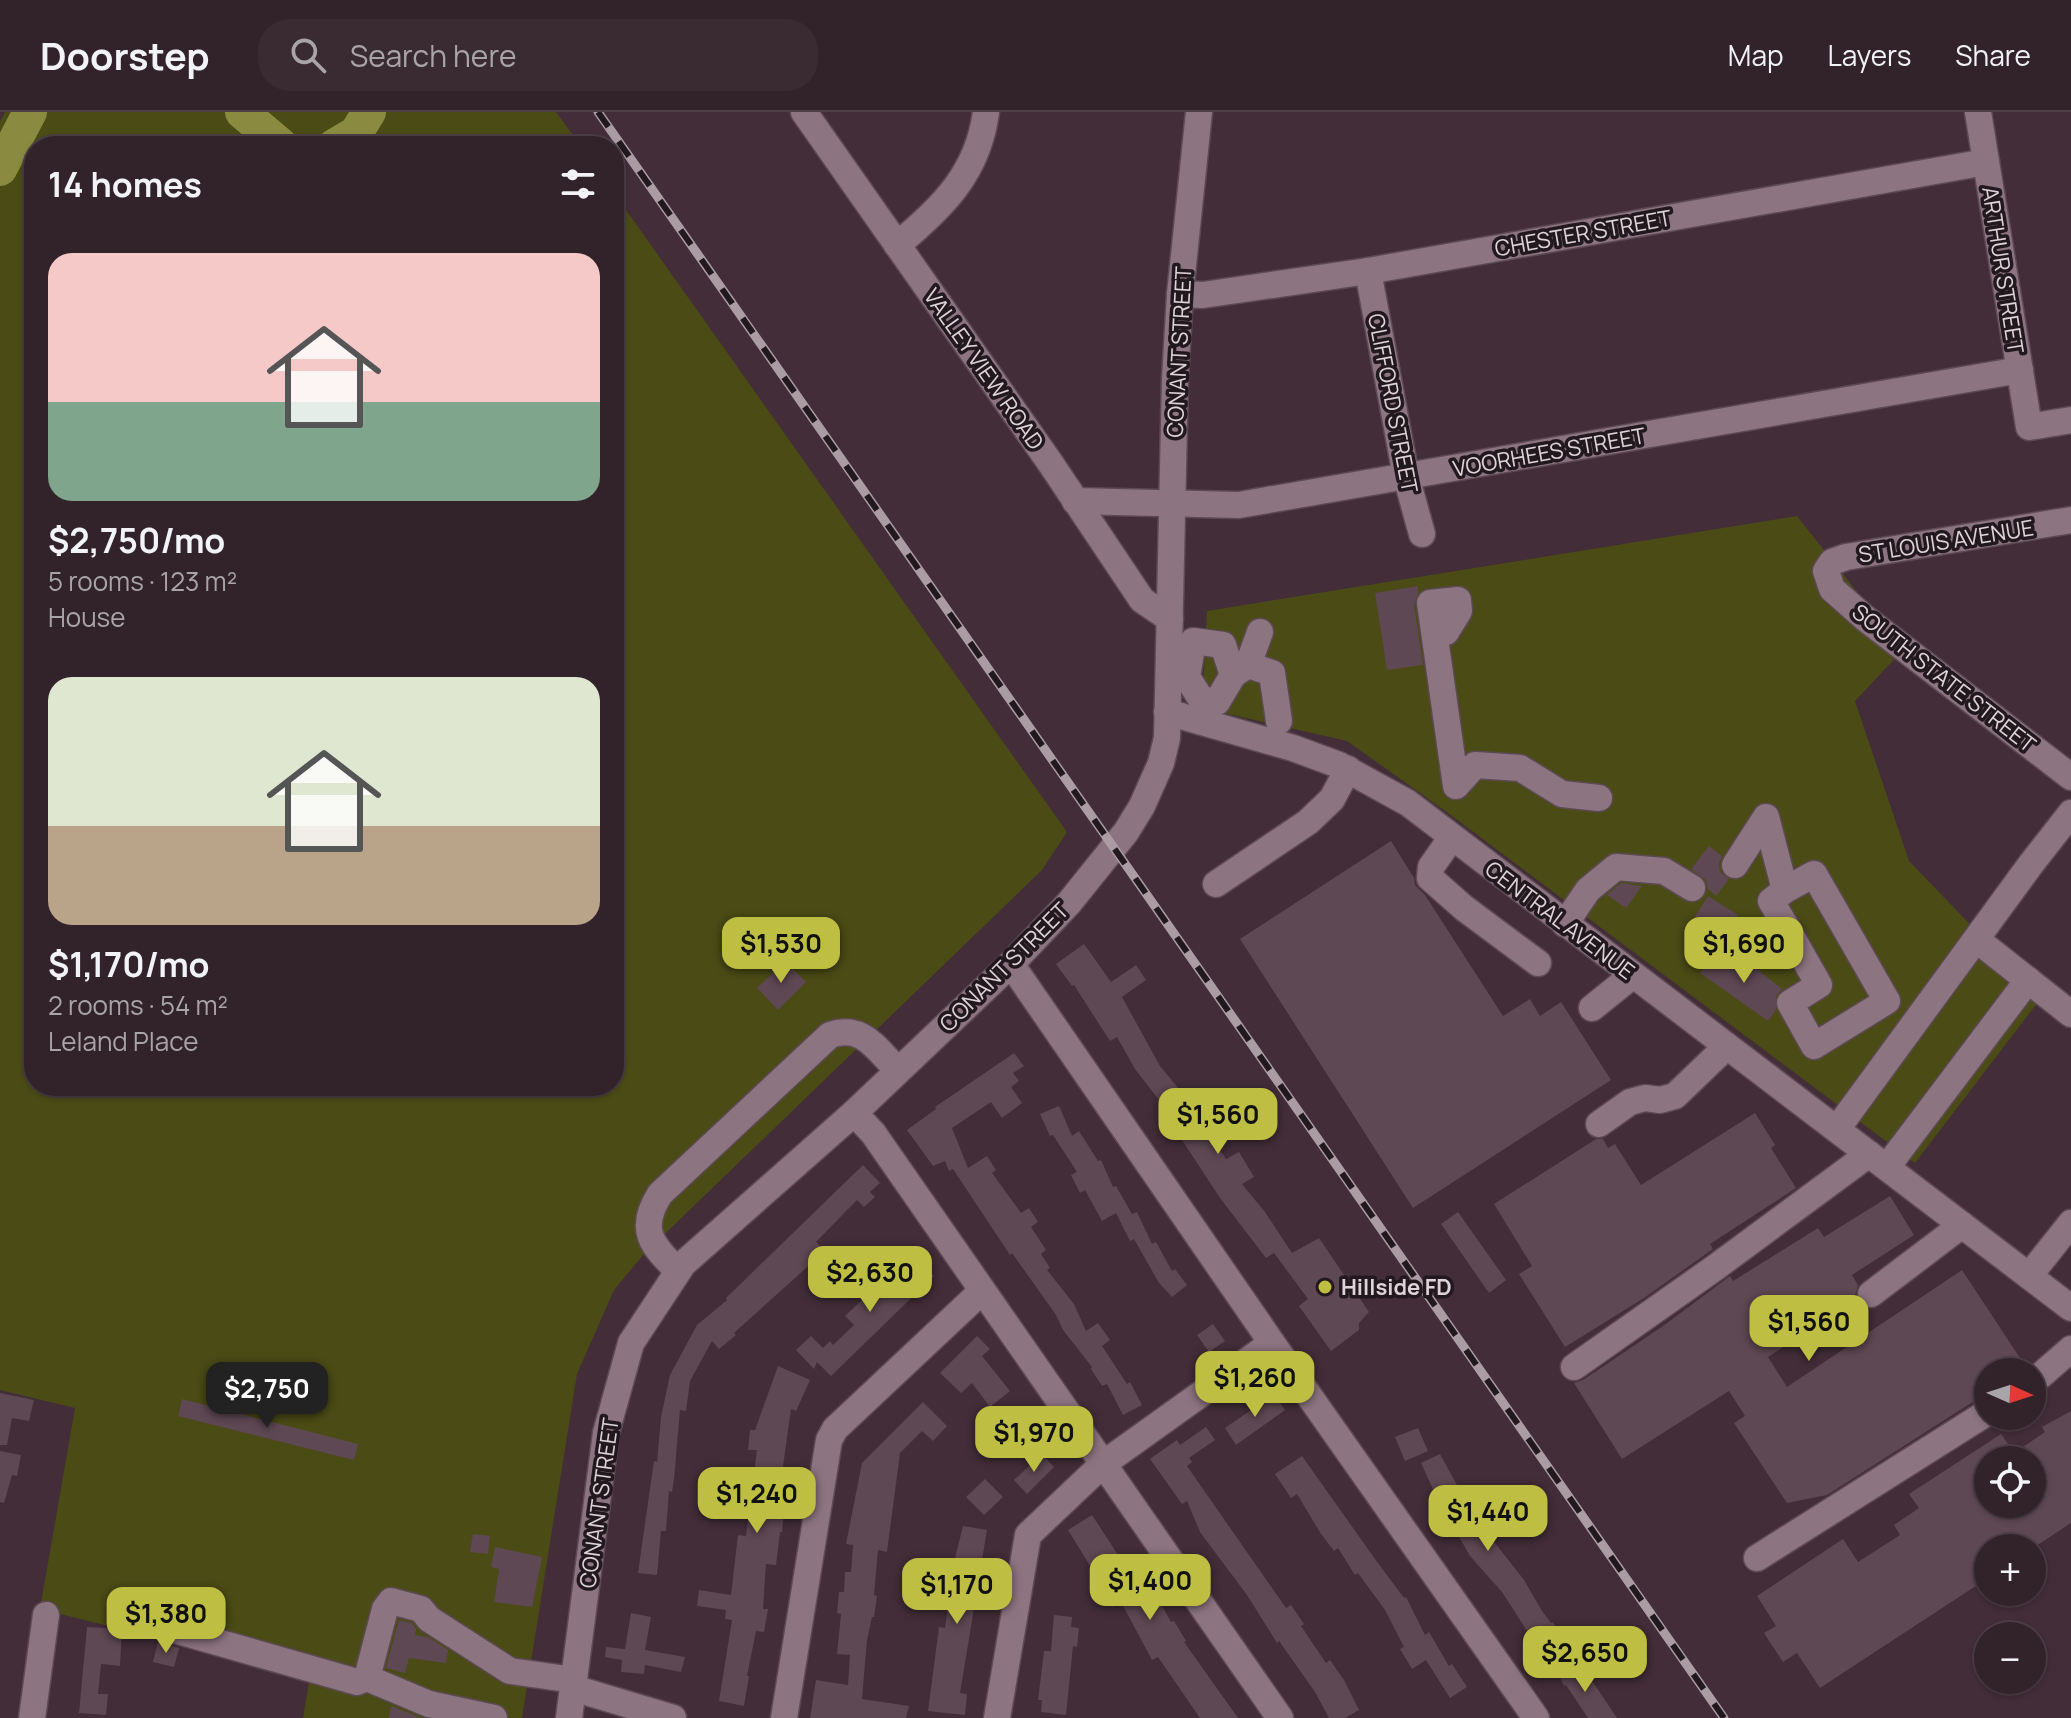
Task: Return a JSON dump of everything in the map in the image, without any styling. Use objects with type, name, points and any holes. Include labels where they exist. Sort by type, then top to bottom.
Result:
[{"type":"street","name":"VALLEY VIEW ROAD","points":[[804,112],[1142,600],[1170,619]]},
{"type":"street","points":[[897,245],[938,211],[960,182],[976,153],[986,112]]},
{"type":"street","name":"CONANT STREET","points":[[569,1718],[606,1433],[631,1343],[678,1271],[854,1113],[1011,964],[1069,903],[1126,832],[1142,806],[1161,763],[1167,738],[1180,294],[1199,112]]},
{"type":"street","name":"ARTHUR STREET","points":[[1978,112],[2029,427],[2071,420]]},
{"type":"street","name":"CHESTER STREET","points":[[1180,294],[1203,295],[1368,271],[1986,162]]},
{"type":"street","name":"CLIFFORD STREET","points":[[1368,271],[1406,476],[1422,534]]},
{"type":"street","name":"VOORHEES STREET","points":[[1075,501],[1239,505],[2020,370]]},
{"type":"street","name":"ST LOUIS AVENUE","points":[[1826,571],[1832,562],[1846,557],[2069,526]]},
{"type":"street","name":"SOUTH STATE STREET","points":[[1826,571],[1832,589],[1866,619],[2071,777]]},
{"type":"street","points":[[1446,632],[1459,611],[1458,600],[1430,603],[1456,786],[1475,765],[1520,768],[1562,794],[1599,798]]},
{"type":"street","points":[[1260,632],[1248,665],[1272,673],[1279,721]]},
{"type":"street","name":"CENTRAL AVENUE","points":[[1167,712],[1293,748],[1348,769],[1408,803],[2071,1308]]},
{"type":"street","points":[[1216,884],[1308,822],[1332,799],[1348,769]]},
{"type":"street","points":[[1837,1129],[2071,813]]},
{"type":"street","points":[[1735,865],[1766,817],[1785,890]]},
{"type":"street","points":[[1452,837],[1431,867],[1430,878],[1464,908],[1538,963]]},
{"type":"street","points":[[1565,924],[1588,890],[1616,867],[1664,871],[1692,888]]},
{"type":"street","points":[[1814,874],[1887,1001],[1814,1046],[1790,1003],[1819,985],[1785,925],[1771,901],[1814,874]]},
{"type":"street","points":[[1737,954],[1785,925]]},
{"type":"street","points":[[1977,940],[2071,1014]]},
{"type":"street","points":[[1011,964],[1536,1718]]},
{"type":"street","points":[[1592,1008],[1633,975]]},
{"type":"street","points":[[1574,1367],[1878,1161],[2028,980]]},
{"type":"street","points":[[678,1271],[658,1251],[647,1225],[651,1208],[660,1194],[830,1035],[843,1031],[858,1032],[897,1069]]},
{"type":"street","points":[[1599,1124],[1630,1102],[1675,1096],[1727,1046]]},
{"type":"street","points":[[854,1113],[873,1133],[1280,1718]]},
{"type":"street","points":[[2029,1276],[2071,1223]]},
{"type":"street","points":[[1871,1294],[1962,1225]]},
{"type":"street","points":[[784,1718],[829,1440],[835,1429],[982,1291]]},
{"type":"street","points":[[997,1718],[1028,1535],[1103,1464],[1272,1343]]},
{"type":"street","points":[[2046,1371],[2071,1349]]},
{"type":"street","points":[[1757,1558],[1974,1421]]},
{"type":"street","points":[[367,1678],[385,1609],[391,1601],[421,1609],[429,1619],[510,1671],[574,1684],[673,1718]]},
{"type":"street","points":[[32,1718],[46,1615]]},
{"type":"street","points":[[154,1624],[357,1682],[367,1678],[429,1704],[494,1718]]},
{"type":"shaded area","points":[[5,112],[556,112],[574,136],[24,136],[24,1096],[624,1096],[624,207],[1067,832],[1042,870],[644,1254],[614,1290],[577,1374],[522,1718],[303,1718],[310,1676],[40,1609],[75,1408],[0,1390],[0,121]]},
{"type":"shaded area","points":[[1797,516],[1903,650],[1855,701],[1909,861],[2041,998],[1915,1163],[1444,810],[1347,741],[1202,708],[1207,611]]},
{"type":"building","points":[[1418,586],[1414,605],[1423,665],[1387,670],[1375,593]]},
{"type":"building","points":[[1391,841],[1414,878],[1415,885],[1425,895],[1503,1016],[1530,999],[1540,1016],[1561,1002],[1611,1080],[1413,1208],[1240,939]]},
{"type":"building","points":[[1709,846],[1722,856],[1720,872],[1729,879],[1716,896],[1708,889],[1706,880],[1691,869]]},
{"type":"building","points":[[1621,883],[1642,886],[1626,908],[1607,895]]},
{"type":"building","points":[[1708,896],[1738,915],[1719,945],[1689,926]]},
{"type":"building","points":[[1721,943],[1724,945],[1721,954],[1723,962],[1729,968],[1738,970],[1751,964],[1782,989],[1776,996],[1776,1010],[1768,1021],[1700,973]]},
{"type":"building","points":[[1084,944],[1111,982],[1136,965],[1146,980],[1122,997],[1160,1066],[1226,1159],[1239,1152],[1254,1177],[1242,1184],[1292,1253],[1319,1238],[1369,1312],[1359,1323],[1359,1330],[1331,1351],[1299,1306],[1308,1299],[1274,1253],[1266,1258],[1220,1198],[1163,1111],[1166,1109],[1135,1069],[1117,1037],[1110,1041],[1074,985],[1056,964]]},
{"type":"building","points":[[785,961],[806,982],[778,1010],[757,988]]},
{"type":"building","points":[[1014,1053],[1024,1066],[1013,1073],[1019,1081],[1011,1087],[1022,1103],[1002,1118],[991,1102],[952,1128],[968,1168],[987,1156],[996,1170],[992,1173],[1021,1213],[1029,1208],[1038,1222],[1031,1227],[1046,1250],[1041,1254],[1050,1268],[1047,1270],[1074,1304],[1086,1331],[1098,1323],[1110,1340],[1102,1346],[1127,1384],[1130,1382],[1142,1405],[1123,1415],[1107,1384],[1102,1386],[1092,1367],[1063,1330],[1056,1315],[1012,1253],[1010,1255],[953,1169],[949,1171],[945,1161],[933,1166],[907,1130]]},
{"type":"building","points":[[1059,1106],[1072,1136],[1079,1131],[1098,1161],[1101,1160],[1113,1187],[1116,1186],[1132,1214],[1137,1212],[1152,1244],[1156,1242],[1172,1271],[1175,1269],[1187,1285],[1172,1297],[1159,1283],[1134,1239],[1130,1241],[1116,1213],[1102,1221],[1085,1190],[1080,1193],[1071,1175],[1077,1172],[1053,1135],[1050,1136],[1040,1114]]},
{"type":"building","points":[[1755,1113],[1775,1145],[1771,1148],[1796,1188],[1710,1244],[1713,1249],[1644,1298],[1565,1347],[1519,1274],[1532,1266],[1494,1204],[1596,1139],[1603,1139],[1608,1148],[1615,1144],[1641,1185]]},
{"type":"building","points":[[863,1165],[880,1183],[870,1192],[875,1197],[864,1207],[857,1200],[816,1242],[825,1251],[734,1333],[736,1335],[719,1349],[712,1341],[690,1381],[686,1411],[680,1410],[674,1479],[672,1492],[669,1491],[666,1531],[661,1531],[657,1575],[638,1573],[670,1375],[697,1325],[727,1300]]},
{"type":"building","points":[[1890,1196],[1914,1235],[1852,1275],[1858,1285],[1857,1300],[1768,1357],[1787,1387],[1962,1270],[2020,1358],[1974,1358],[1974,1401],[1827,1495],[1787,1503],[1734,1423],[1745,1416],[1729,1391],[1622,1459],[1574,1383],[1663,1326],[1730,1276],[1733,1281],[1818,1228],[1824,1237]]},
{"type":"building","points":[[1458,1212],[1506,1280],[1489,1293],[1441,1224]]},
{"type":"building","points":[[910,1252],[934,1276],[831,1376],[817,1362],[814,1369],[796,1350],[811,1336],[823,1348],[830,1341],[833,1345],[854,1325],[845,1316],[862,1300],[856,1294],[870,1280],[875,1286]]},
{"type":"building","points":[[1213,1324],[1225,1341],[1209,1352],[1197,1335]]},
{"type":"building","points":[[977,1336],[990,1349],[982,1356],[1010,1391],[990,1407],[972,1383],[961,1393],[940,1373]]},
{"type":"building","points":[[778,1366],[810,1380],[796,1411],[791,1409],[777,1509],[784,1509],[782,1532],[776,1565],[766,1564],[763,1609],[768,1609],[764,1632],[756,1631],[744,1706],[719,1701],[732,1620],[725,1619],[726,1610],[697,1606],[699,1590],[731,1595],[738,1535],[746,1536],[757,1450],[748,1450],[750,1430],[755,1430]]},
{"type":"building","points":[[0,1393],[34,1400],[29,1421],[12,1418],[7,1445],[0,1445]]},
{"type":"building","points":[[1274,1394],[1285,1410],[1236,1445],[1225,1428]]},
{"type":"building","points":[[182,1399],[358,1444],[354,1460],[178,1416]]},
{"type":"building","points":[[923,1402],[947,1426],[933,1441],[922,1431],[900,1453],[887,1552],[878,1550],[874,1595],[877,1596],[867,1640],[862,1699],[909,1706],[906,1718],[810,1718],[816,1680],[848,1685],[850,1655],[837,1654],[841,1614],[837,1613],[839,1592],[844,1592],[845,1572],[851,1572],[853,1545],[846,1544],[862,1463]]},
{"type":"building","points":[[2071,1411],[2071,1523],[2046,1539],[2046,1534],[1974,1534],[1974,1587],[1820,1688],[1797,1653],[1783,1662],[1764,1633],[1776,1626],[1757,1596],[1843,1539],[1858,1562],[1900,1535],[1894,1525],[1919,1508],[1909,1494],[1974,1452],[1974,1518],[2046,1518],[2046,1446],[2024,1446],[2045,1432],[2046,1425]]},
{"type":"building","points":[[1206,1427],[1215,1440],[1189,1458],[1192,1462],[1187,1466],[1286,1608],[1291,1605],[1326,1663],[1330,1660],[1344,1680],[1359,1710],[1345,1718],[1329,1718],[1315,1692],[1200,1532],[1187,1501],[1182,1504],[1150,1459],[1177,1440],[1180,1445]]},
{"type":"building","points":[[1418,1428],[1428,1451],[1405,1461],[1395,1437]]},
{"type":"building","points":[[2001,1434],[2009,1446],[1983,1446]]},
{"type":"building","points":[[0,1451],[21,1455],[17,1476],[12,1475],[4,1503],[0,1502]]},
{"type":"building","points":[[1042,1454],[1054,1467],[1027,1494],[1014,1480]]},
{"type":"building","points":[[1440,1454],[1476,1520],[1479,1518],[1560,1634],[1538,1648],[1502,1592],[1470,1556],[1437,1498],[1421,1463]]},
{"type":"building","points":[[1302,1456],[1406,1597],[1425,1635],[1429,1632],[1449,1666],[1452,1664],[1467,1687],[1450,1698],[1426,1660],[1412,1669],[1400,1649],[1404,1647],[1385,1610],[1358,1573],[1355,1575],[1338,1548],[1334,1551],[1321,1534],[1297,1494],[1291,1498],[1275,1474]]},
{"type":"building","points":[[985,1479],[1003,1497],[984,1515],[966,1497]]},
{"type":"building","points":[[1092,1515],[1146,1598],[1155,1593],[1184,1642],[1238,1718],[1200,1718],[1158,1657],[1152,1660],[1121,1602],[1112,1607],[1068,1530]]},
{"type":"building","points":[[963,1526],[987,1530],[960,1693],[967,1694],[965,1715],[928,1711],[939,1627],[945,1628],[954,1562]]},
{"type":"building","points":[[473,1534],[490,1536],[488,1554],[470,1552]]},
{"type":"building","points":[[495,1547],[542,1557],[532,1607],[494,1602],[499,1569],[491,1567]]},
{"type":"building","points":[[631,1613],[651,1617],[645,1650],[685,1657],[681,1672],[645,1665],[644,1674],[621,1672],[622,1660],[605,1657],[606,1647],[625,1649]]},
{"type":"building","points":[[1054,1615],[1072,1617],[1071,1627],[1079,1628],[1077,1647],[1073,1646],[1066,1715],[1041,1712],[1042,1700],[1038,1700],[1044,1651],[1051,1651]]},
{"type":"building","points":[[399,1620],[412,1623],[416,1629],[415,1635],[428,1637],[448,1650],[446,1663],[409,1658],[405,1673],[386,1668]]},
{"type":"building","points":[[87,1627],[122,1629],[120,1666],[101,1664],[98,1694],[108,1694],[106,1715],[79,1713]]},
{"type":"building","points":[[158,1642],[179,1648],[174,1667],[153,1662]]},
{"type":"building","points":[[1569,1660],[1581,1686],[1591,1679],[1617,1718],[1588,1718],[1564,1686],[1555,1667]]},
{"type":"building","points":[[391,1706],[421,1718],[389,1718]]},
{"type":"waterway","points":[[0,169],[30,112]]},
{"type":"waterway","points":[[242,112],[270,136]]},
{"type":"waterway","points":[[351,136],[369,112]]},
{"type":"railway","points":[[598,112],[615,136]]},
{"type":"railway","points":[[624,149],[1724,1718]]},
{"type":"place","name":"Hillside FD","points":[[1325,1287]]}]
